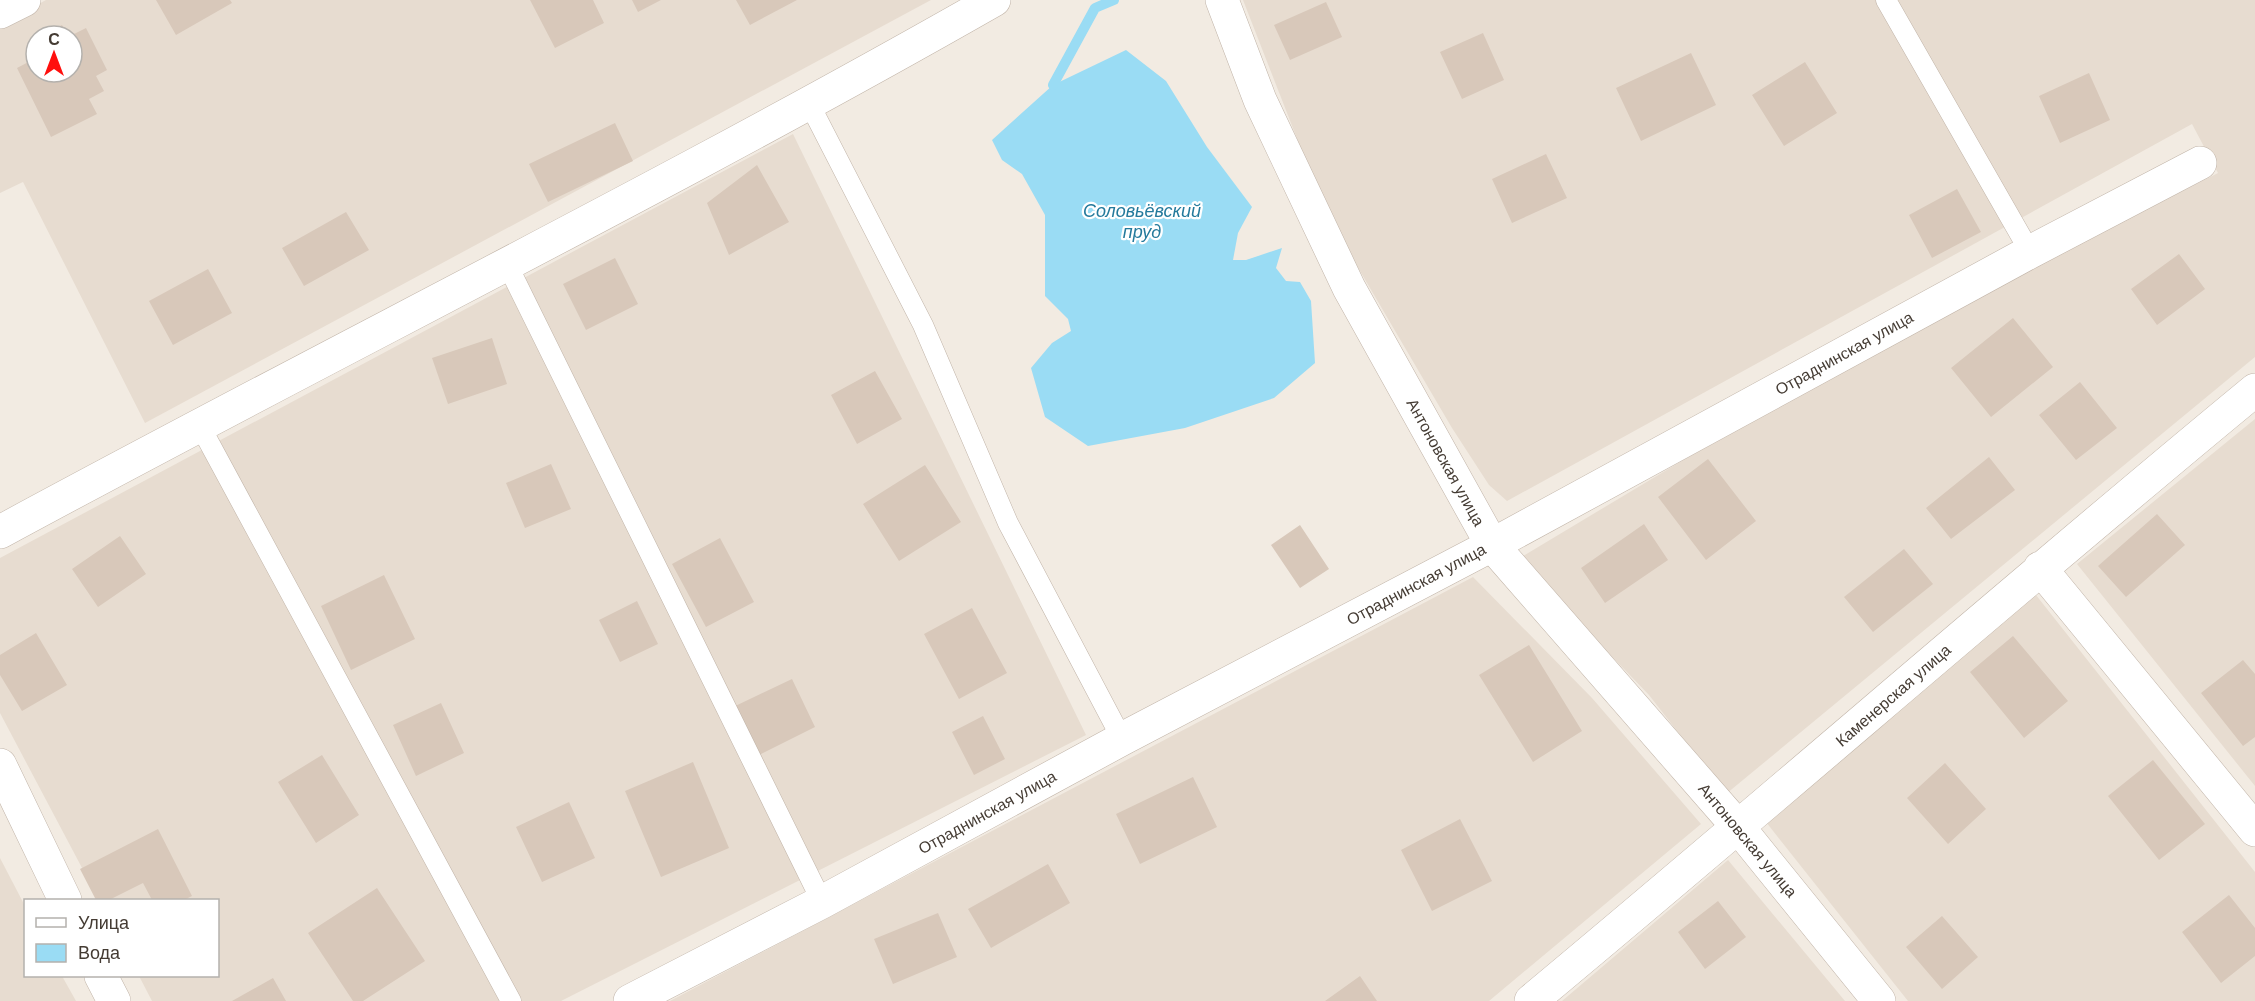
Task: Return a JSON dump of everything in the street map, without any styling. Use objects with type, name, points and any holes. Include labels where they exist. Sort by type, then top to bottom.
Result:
[{"type":"street","points":[[0,12],[24,0]]},
{"type":"street","points":[[0,532],[199,424],[810,105],[994,0]]},
{"type":"street","name":"Антоновская улица","points":[[1222,0],[1260,100],[1349,288],[1492,544],[1739,828],[1880,1001]]},
{"type":"street","name":"Отраднинская улица","points":[[630,1001],[822,902],[1122,739],[1492,544],[2030,252],[2200,163]]},
{"type":"street","name":"Каменерская улица","points":[[1531,1001],[1739,828],[2040,568],[2255,390]]},
{"type":"street","points":[[2040,568],[2255,830]]},
{"type":"street","points":[[0,765],[65,899]]},
{"type":"street","points":[[102,977],[114,1001]]},
{"type":"lane","points":[[1886,0],[2030,252]]},
{"type":"lane","points":[[810,105],[922,325],[1008,523],[1122,739]]},
{"type":"lane","points":[[507,262],[822,902]]},
{"type":"lane","points":[[199,424],[511,1001]]},
{"type":"shaded area","points":[[46,0],[931,0],[145,423],[23,182],[0,193],[0,25]]},
{"type":"shaded area","points":[[1243,0],[2255,0],[2255,357],[1726,794],[1649,695],[1518,559],[1685,459],[2037,265],[2218,173],[2192,124],[1507,501],[1489,485],[1452,428],[1326,213]]},
{"type":"shaded area","points":[[793,134],[1086,735],[561,1001],[152,1001],[140,977],[219,977],[219,899],[98,899],[0,713],[0,558]]},
{"type":"shaded area","points":[[2255,419],[2255,786],[2077,564]]},
{"type":"shaded area","points":[[1473,577],[1592,698],[1701,824],[1489,1001],[670,1001]]},
{"type":"shaded area","points":[[2032,590],[2255,872],[2255,1001],[1908,1001],[1766,822]]},
{"type":"shaded area","points":[[0,858],[24,904],[24,977],[63,977],[76,1001],[0,1001]]},
{"type":"shaded area","points":[[1728,860],[1845,1001],[1562,1001]]},
{"type":"water","name":"Соловьёвский пруд","points":[[1126,50],[1166,81],[1207,147],[1252,207],[1238,233],[1233,260],[1246,260],[1282,248],[1276,268],[1286,281],[1300,282],[1311,301],[1315,363],[1274,398],[1185,428],[1088,446],[1045,417],[1031,368],[1052,343],[1071,331],[1068,319],[1045,296],[1045,215],[1022,174],[1002,160],[992,140],[1053,85]]},
{"type":"building","points":[[156,0],[230,0],[232,3],[176,35]]},
{"type":"building","points":[[530,0],[593,0],[604,23],[555,48]]},
{"type":"building","points":[[632,0],[661,0],[638,12]]},
{"type":"building","points":[[736,0],[797,0],[750,25]]},
{"type":"building","points":[[1326,2],[1342,37],[1290,60],[1274,25]]},
{"type":"building","points":[[86,28],[107,70],[96,76],[104,91],[89,99],[97,114],[51,137],[25,84],[84,84],[84,29]]},
{"type":"building","points":[[1483,33],[1504,80],[1462,99],[1440,52]]},
{"type":"building","points":[[1691,53],[1716,105],[1641,141],[1616,88]]},
{"type":"building","points":[[1805,62],[1837,113],[1784,146],[1752,95]]},
{"type":"building","points":[[24,64],[24,82],[17,68]]},
{"type":"building","points":[[2089,73],[2110,120],[2060,143],[2039,96]]},
{"type":"building","points":[[615,123],[633,161],[548,202],[529,164]]},
{"type":"building","points":[[1546,154],[1567,198],[1512,223],[1492,179]]},
{"type":"building","points":[[757,165],[789,222],[729,255],[707,203]]},
{"type":"building","points":[[1957,189],[1981,232],[1932,258],[1909,215]]},
{"type":"building","points":[[346,212],[369,250],[304,286],[282,248]]},
{"type":"building","points":[[2179,254],[2205,289],[2157,325],[2131,289]]},
{"type":"building","points":[[615,258],[638,304],[586,330],[563,284]]},
{"type":"building","points":[[208,269],[232,313],[173,345],[149,301]]},
{"type":"building","points":[[2013,318],[2053,367],[1991,417],[1951,368]]},
{"type":"building","points":[[492,338],[507,384],[448,404],[432,358]]},
{"type":"building","points":[[875,371],[902,419],[857,444],[831,395]]},
{"type":"building","points":[[2080,382],[2117,428],[2076,460],[2039,415]]},
{"type":"building","points":[[1989,457],[2015,490],[1951,539],[1926,508]]},
{"type":"building","points":[[1708,459],[1756,521],[1706,560],[1658,497]]},
{"type":"building","points":[[551,464],[571,509],[525,528],[506,483]]},
{"type":"building","points":[[925,465],[961,522],[899,561],[863,504]]},
{"type":"building","points":[[2157,514],[2185,545],[2126,597],[2098,566]]},
{"type":"building","points":[[1644,524],[1668,560],[1605,603],[1581,568]]},
{"type":"building","points":[[1300,525],[1329,569],[1300,588],[1271,545]]},
{"type":"building","points":[[120,536],[146,574],[98,607],[72,569]]},
{"type":"building","points":[[720,538],[754,602],[706,627],[672,564]]},
{"type":"building","points":[[1904,549],[1933,584],[1873,632],[1844,597]]},
{"type":"building","points":[[384,575],[415,639],[351,670],[321,606]]},
{"type":"building","points":[[637,601],[658,644],[620,662],[599,620]]},
{"type":"building","points":[[972,608],[1007,673],[959,699],[924,634]]},
{"type":"building","points":[[36,633],[67,685],[22,711],[0,675],[0,655]]},
{"type":"building","points":[[2013,636],[2068,701],[2024,738],[1970,672]]},
{"type":"building","points":[[1529,645],[1582,731],[1533,762],[1479,675]]},
{"type":"building","points":[[2243,660],[2255,674],[2255,737],[2243,746],[2201,693]]},
{"type":"building","points":[[792,679],[815,727],[753,758],[729,709]]},
{"type":"building","points":[[441,703],[464,753],[416,776],[393,725]]},
{"type":"building","points":[[983,716],[1005,759],[974,775],[952,732]]},
{"type":"building","points":[[322,755],[359,815],[316,843],[278,782]]},
{"type":"building","points":[[2153,760],[2205,824],[2159,860],[2108,796]]},
{"type":"building","points":[[693,762],[729,848],[661,877],[625,791]]},
{"type":"building","points":[[1945,763],[1986,809],[1948,844],[1907,798]]},
{"type":"building","points":[[1193,777],[1217,827],[1140,864],[1116,814]]},
{"type":"building","points":[[569,802],[595,858],[542,882],[516,827]]},
{"type":"building","points":[[1460,819],[1492,881],[1432,911],[1401,850]]},
{"type":"building","points":[[158,829],[192,896],[186,899],[151,899],[143,883],[111,899],[95,899],[80,869]]},
{"type":"building","points":[[1048,864],[1070,903],[991,948],[968,909]]},
{"type":"building","points":[[377,888],[425,961],[363,1001],[353,1001],[308,933]]},
{"type":"building","points":[[2229,895],[2255,928],[2255,956],[2221,983],[2182,932]]},
{"type":"building","points":[[1718,901],[1746,937],[1705,969],[1678,932]]},
{"type":"building","points":[[938,913],[957,957],[893,984],[874,939]]},
{"type":"building","points":[[1942,916],[1978,957],[1942,989],[1906,947]]},
{"type":"building","points":[[1360,976],[1377,1001],[1325,1001]]},
{"type":"building","points":[[273,978],[286,1001],[232,1001]]},
{"type":"waterway","points":[[1053,85],[1095,8],[1114,0]]}]
